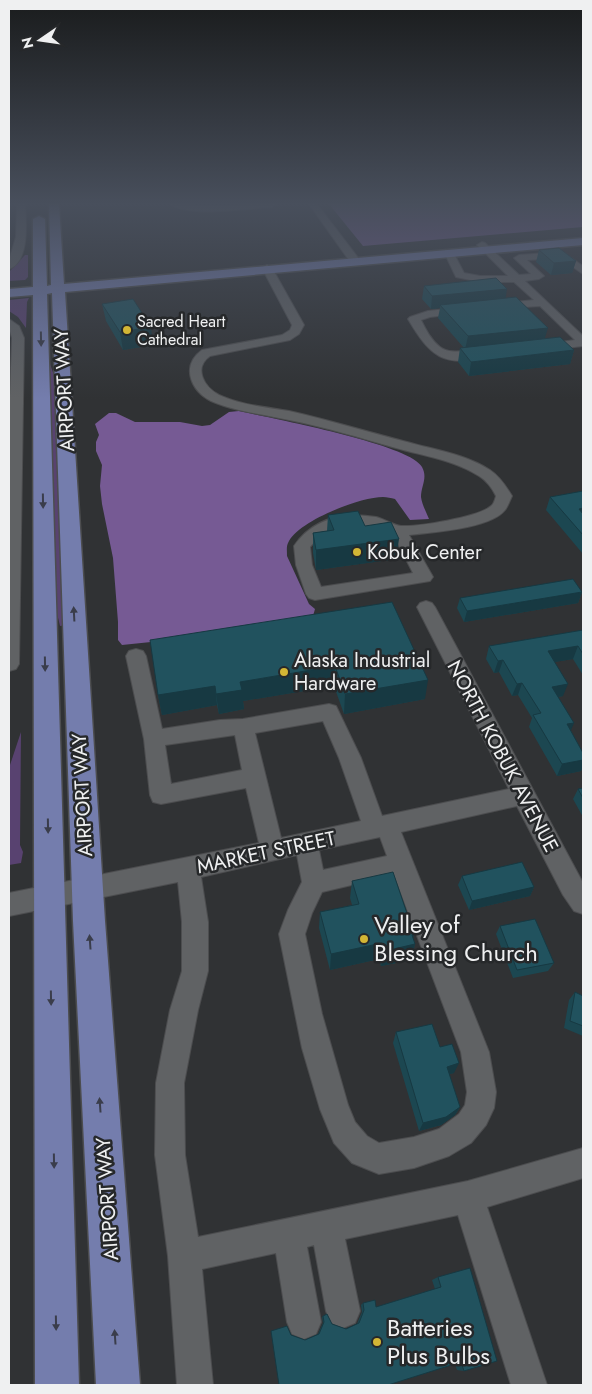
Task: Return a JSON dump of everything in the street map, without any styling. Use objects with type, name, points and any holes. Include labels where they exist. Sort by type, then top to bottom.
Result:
[{"type":"main road","name":"AIRPORT WAY","points":[[47,269],[118,1385]]},
{"type":"main road","name":"AIRPORT WAY","points":[[50,269],[49,897],[58,1385]]},
{"type":"main road","points":[[9,293],[49,286],[233,269]]},
{"type":"main road","points":[[9,286],[49,286],[254,269]]},
{"type":"street","points":[[268,269],[298,325],[295,332],[286,338],[206,353],[199,356],[195,364],[198,383],[205,392],[220,400],[301,418],[459,461],[484,474],[498,485],[504,496],[499,508],[486,516],[464,523],[399,531],[376,522],[346,520],[315,531],[302,546],[304,565],[316,594],[424,577],[399,531]]},
{"type":"street","points":[[457,269],[460,276],[485,280],[539,276],[531,269]]},
{"type":"street","points":[[507,269],[583,343]]},
{"type":"street","points":[[499,352],[450,357],[442,355],[425,339],[414,319],[428,314],[542,303]]},
{"type":"street","points":[[561,322],[576,320]]},
{"type":"street","points":[[9,322],[15,328],[18,338],[12,438],[9,664]]},
{"type":"street","points":[[527,349],[583,343]]},
{"type":"street","name":"NORTH KOBUK AVENUE","points":[[426,607],[523,795],[583,903]]},
{"type":"street","points":[[136,656],[154,739],[161,795],[255,777]]},
{"type":"street","points":[[154,739],[220,728],[243,727],[329,712],[381,827],[401,863],[475,1052],[482,1078],[477,1114],[466,1129],[447,1141],[408,1155],[376,1159],[356,1147],[342,1131],[326,1085],[292,934],[300,910],[314,883],[306,843]]},
{"type":"street","points":[[243,727],[272,850]]},
{"type":"street","name":"MARKET STREET","points":[[9,904],[188,869],[523,795]]},
{"type":"street","points":[[314,883],[401,863]]},
{"type":"street","points":[[188,869],[196,922],[195,971],[184,1010],[170,1083],[170,1155],[184,1256],[195,1385]]},
{"type":"street","points":[[184,1256],[468,1197],[583,1163]]},
{"type":"street","points":[[468,1197],[529,1385]]},
{"type":"street","points":[[326,1226],[343,1310]]},
{"type":"street","points":[[289,1234],[304,1322]]},
{"type":"shaded area","points":[[12,269],[28,269],[28,277],[25,280],[9,281],[9,272]]},
{"type":"shaded area","points":[[29,298],[27,302],[26,328],[18,317],[9,311],[9,300]]},
{"type":"shaded area","points":[[47,364],[50,364],[55,378],[66,625],[60,626],[55,605]]},
{"type":"shaded area","points":[[239,411],[367,441],[412,458],[424,471],[421,497],[429,519],[410,520],[395,499],[373,498],[332,511],[306,525],[296,533],[288,543],[287,556],[309,604],[315,609],[313,616],[122,645],[118,640],[113,558],[102,504],[100,486],[102,465],[96,451],[96,442],[99,435],[95,424],[109,413],[116,413],[135,422],[180,422],[202,426],[210,425],[229,412]]},
{"type":"shaded area","points":[[21,732],[20,845],[23,852],[21,863],[9,865],[9,768]]},
{"type":"building","points":[[496,278],[507,289],[432,296],[424,286]]},
{"type":"building","points":[[516,297],[548,328],[468,336],[440,305]]},
{"type":"building","points":[[133,299],[151,327],[120,332],[102,304]]},
{"type":"building","points":[[560,337],[574,350],[471,362],[460,348]]},
{"type":"building","points":[[583,491],[583,508],[579,509],[583,514],[583,535],[550,497]]},
{"type":"building","points":[[358,511],[365,526],[391,522],[399,539],[316,550],[313,533],[334,530],[328,515]]},
{"type":"building","points":[[573,579],[582,592],[467,611],[460,598]]},
{"type":"building","name":"Alaska Industrial Hardware","points":[[392,602],[428,680],[345,694],[335,666],[240,682],[242,690],[216,694],[215,686],[158,695],[150,640]]},
{"type":"building","points":[[583,630],[583,654],[578,646],[548,651],[568,684],[552,687],[574,723],[567,724],[583,753],[583,760],[562,764],[533,715],[541,713],[522,683],[517,684],[503,660],[498,661],[489,646]]},
{"type":"building","points":[[583,788],[583,798],[578,789]]},
{"type":"building","points":[[522,862],[534,887],[472,901],[462,876]]},
{"type":"building","name":"Valley of Blessing Church","points":[[393,872],[414,934],[412,935],[415,944],[385,951],[382,943],[331,954],[320,912],[359,904],[352,881]]},
{"type":"building","points":[[535,919],[554,963],[517,970],[500,926]]},
{"type":"building","points":[[575,992],[583,996],[583,1026],[570,1021]]},
{"type":"building","points":[[432,1024],[440,1047],[452,1044],[459,1063],[447,1067],[460,1107],[446,1117],[423,1123],[396,1032]]},
{"type":"building","points":[[470,1268],[497,1361],[464,1371],[461,1362],[388,1385],[279,1385],[271,1331],[287,1326],[291,1335],[305,1340],[319,1334],[324,1322],[323,1316],[327,1314],[332,1324],[346,1329],[359,1323],[364,1310],[363,1303],[375,1300],[376,1307],[441,1287],[438,1277]]},
{"type":"place","name":"Sacred Heart Cathedral","points":[[127,330]]},
{"type":"place","name":"Kobuk Center","points":[[357,552]]},
{"type":"place","name":"Alaska Industrial Hardware","points":[[284,672]]},
{"type":"place","name":"Valley of Blessing Church","points":[[364,939]]},
{"type":"place","name":"Batteries Plus Bulbs","points":[[377,1342]]}]
